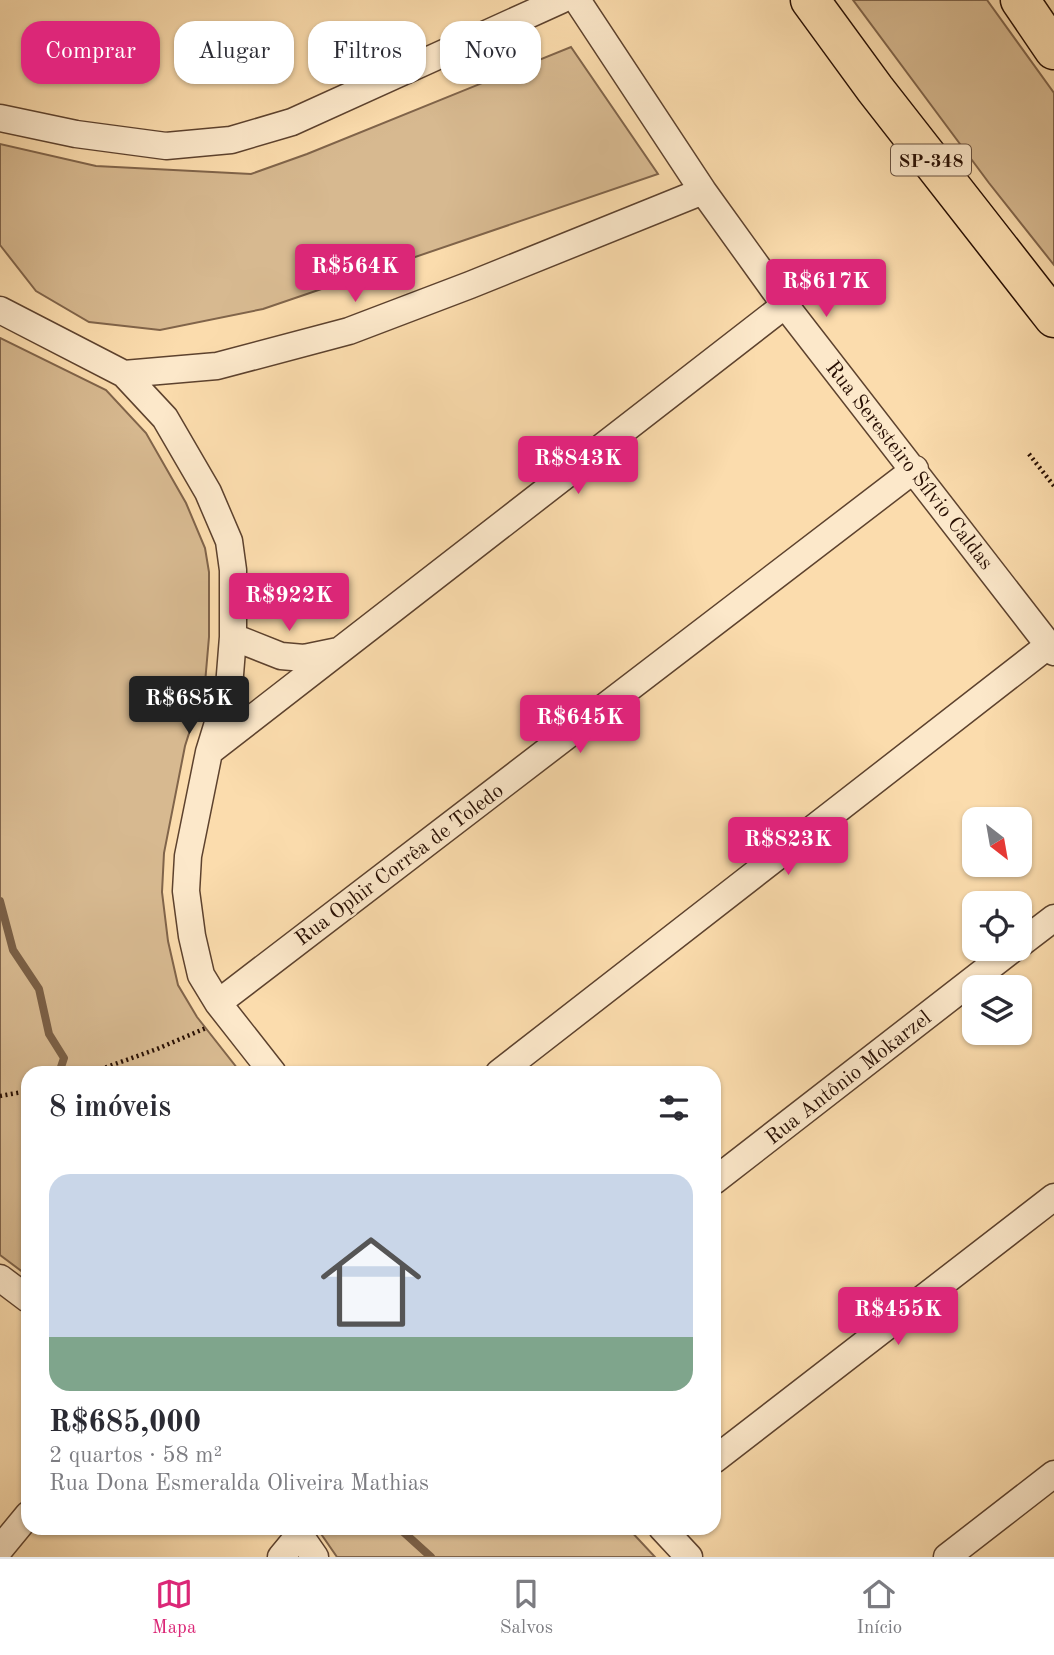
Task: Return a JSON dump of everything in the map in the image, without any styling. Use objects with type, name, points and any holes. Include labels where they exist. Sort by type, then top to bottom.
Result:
[{"type":"highway","name":"SP-348","points":[[810,0],[875,89],[1054,318]]},
{"type":"highway","points":[[1020,0],[1054,50]]},
{"type":"street","points":[[0,118],[76,134],[166,145],[231,140],[292,122],[561,0]]},
{"type":"street","name":"Rua Seresteiro Sílvio Caldas","points":[[577,0],[703,191],[785,305],[1051,648]]},
{"type":"street","points":[[124,374],[217,366],[349,331],[703,191]]},
{"type":"street","points":[[209,752],[785,305]]},
{"type":"street","points":[[0,310],[124,374],[165,418],[208,492],[229,541],[233,570],[233,637],[229,687],[209,752],[188,856],[187,891],[192,936],[201,975],[224,1011],[267,1066]]},
{"type":"street","name":"Rua Ophir Corrêa de Toledo","points":[[224,1011],[915,470]]},
{"type":"street","points":[[233,637],[281,656],[304,658],[343,650]]},
{"type":"street","points":[[508,1066],[1051,648]]},
{"type":"street","points":[[1032,935],[1054,918]]},
{"type":"street","name":"Rua Antônio Mokarzel","points":[[721,1176],[997,961]]},
{"type":"street","points":[[721,1455],[1054,1197]]},
{"type":"street","points":[[0,1278],[21,1294]]},
{"type":"street","points":[[947,1557],[1054,1474]]},
{"type":"street","points":[[0,1549],[21,1524]]},
{"type":"street","points":[[281,1557],[295,1535]]},
{"type":"street","points":[[300,1535],[315,1557]]},
{"type":"street","points":[[669,1535],[689,1557]]},
{"type":"path","points":[[1030,454],[1054,486]]},
{"type":"path","points":[[110,1066],[158,1049],[224,1011]]},
{"type":"path","points":[[0,1096],[21,1092]]},
{"type":"shaded area","points":[[853,0],[987,0],[1054,93],[1054,265],[989,183]]},
{"type":"shaded area","points":[[571,47],[658,174],[263,309],[160,330],[89,322],[36,291],[0,245],[0,144],[96,166],[251,174],[480,84],[541,84],[541,59]]},
{"type":"shaded area","points":[[0,338],[106,390],[146,433],[186,503],[205,548],[209,572],[209,637],[205,683],[185,746],[164,853],[162,892],[168,941],[178,985],[197,1017],[236,1066],[21,1066],[21,1271],[0,1255]]},
{"type":"shaded area","points":[[322,1535],[635,1535],[655,1557],[337,1557]]},
{"type":"waterway","points":[[0,901],[13,950],[39,989],[49,1034],[64,1058],[61,1066]]},
{"type":"waterway","points":[[407,1535],[431,1557]]}]
